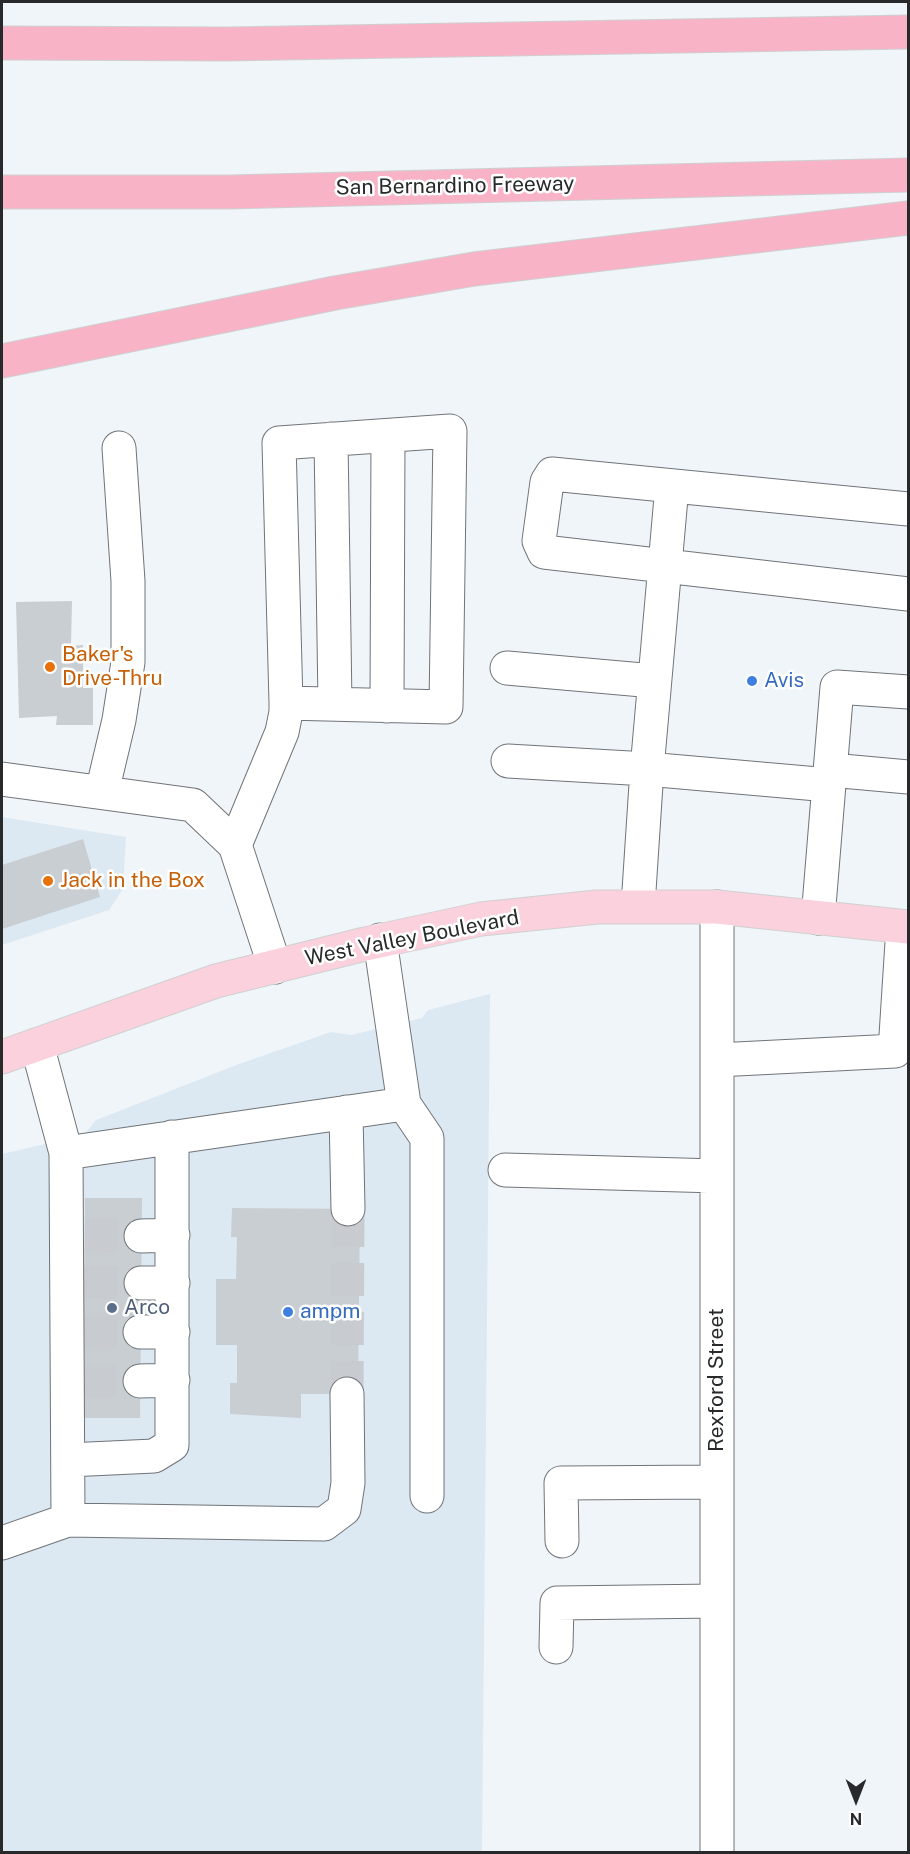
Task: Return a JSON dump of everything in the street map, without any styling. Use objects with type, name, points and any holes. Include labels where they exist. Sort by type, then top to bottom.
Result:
[{"type":"highway","points":[[2,43],[240,44],[909,32]]},
{"type":"highway","name":"San Bernardino Freeway","points":[[2,192],[229,192],[909,175]]},
{"type":"highway","points":[[2,361],[324,295],[474,269],[909,218]]},
{"type":"main road","name":"West Valley Boulevard","points":[[2,1058],[216,981],[380,940],[481,919],[597,907],[717,907],[906,927]]},
{"type":"street","points":[[235,845],[282,732],[286,703],[279,442],[450,431],[446,707],[286,703]]},
{"type":"street","points":[[387,706],[388,435]]},
{"type":"street","points":[[332,439],[335,704]]},
{"type":"street","points":[[102,792],[128,662],[128,581],[118,448]]},
{"type":"street","points":[[909,509],[552,474],[547,482],[540,542],[544,552],[909,594]]},
{"type":"street","points":[[638,906],[654,681],[672,486]]},
{"type":"street","points":[[507,668],[654,681]]},
{"type":"street","points":[[818,918],[837,687],[909,692]]},
{"type":"street","points":[[508,761],[830,778],[909,777]]},
{"type":"street","points":[[2,779],[193,805],[235,845],[275,967]]},
{"type":"street","name":"Rexford Street","points":[[717,907],[717,1852]]},
{"type":"street","points":[[717,1060],[895,1051],[906,927]]},
{"type":"street","points":[[380,940],[404,1104],[427,1138],[427,1496]]},
{"type":"street","points":[[37,1045],[66,1153],[75,1235],[75,1381],[68,1460],[68,1520]]},
{"type":"street","points":[[66,1153],[404,1104]]},
{"type":"street","points":[[346,1112],[348,1209]]},
{"type":"street","points":[[68,1460],[154,1456],[172,1445],[173,1283],[157,1236],[172,1137]]},
{"type":"street","points":[[506,1170],[717,1176]]},
{"type":"street","points":[[141,1283],[173,1283]]},
{"type":"street","points":[[140,1332],[173,1332]]},
{"type":"street","points":[[140,1381],[173,1380]]},
{"type":"street","points":[[2,1543],[68,1520],[324,1524],[344,1509],[348,1483],[347,1394]]},
{"type":"street","points":[[562,1541],[561,1483],[717,1482]]},
{"type":"street","points":[[556,1647],[557,1603],[717,1601]]},
{"type":"shaded area","points":[[2,817],[126,837],[123,889],[109,910],[2,945]]},
{"type":"shaded area","points":[[490,994],[482,1852],[2,1852],[2,1154],[84,1135],[96,1120],[239,1064],[331,1032],[351,1035],[422,1018],[428,1010]]},
{"type":"building","name":"Baker's Drive-Thru","points":[[72,601],[71,646],[83,645],[83,688],[93,688],[93,725],[56,725],[57,716],[19,718],[16,602]]},
{"type":"building","name":"Jack in the Box","points":[[83,839],[100,897],[2,929],[2,865]]},
{"type":"building","name":"Arco","points":[[85,1198],[142,1198],[140,1418],[83,1418]]},
{"type":"building","name":"ampm","points":[[232,1208],[360,1209],[358,1394],[301,1394],[301,1418],[230,1414],[230,1383],[237,1383],[237,1345],[216,1345],[216,1279],[236,1279],[237,1237],[231,1237]]},
{"type":"tunnel","points":[[347,1394],[348,1209]]},
{"type":"tunnel","points":[[85,1235],[141,1236]]},
{"type":"tunnel","points":[[84,1282],[141,1283]]},
{"type":"tunnel","points":[[84,1332],[140,1332]]},
{"type":"tunnel","points":[[83,1381],[140,1381]]},
{"type":"place","name":"Baker's Drive-Thru","points":[[50,667]]},
{"type":"place","name":"Avis","points":[[752,681]]},
{"type":"place","name":"Jack in the Box","points":[[48,881]]},
{"type":"place","name":"Arco","points":[[112,1308]]},
{"type":"place","name":"ampm","points":[[288,1312]]}]
